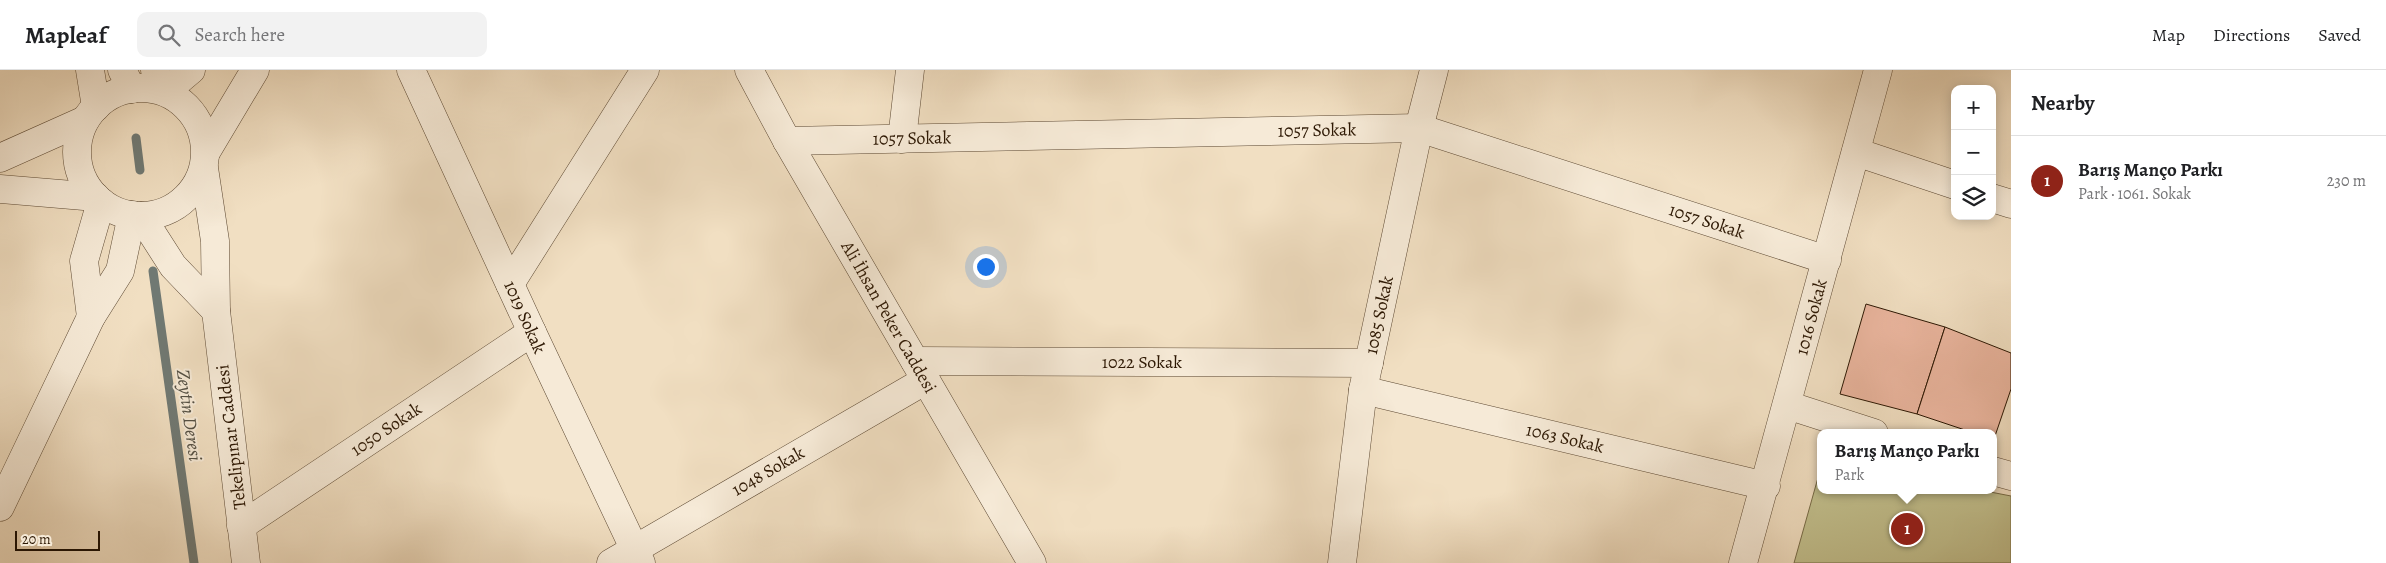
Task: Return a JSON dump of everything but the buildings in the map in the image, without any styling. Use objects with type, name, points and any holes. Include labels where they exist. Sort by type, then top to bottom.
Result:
[{"type":"street","points":[[90,70],[90,113],[79,136],[77,152],[79,169],[86,184],[98,200],[109,208],[136,216],[158,214],[174,208],[187,197],[197,184],[205,160],[255,70]]},
{"type":"street","points":[[0,158],[90,113],[109,96],[147,82],[191,70]]},
{"type":"street","name":"1019 Sokak","points":[[411,70],[638,555]]},
{"type":"street","points":[[510,284],[645,70]]},
{"type":"street","name":"Ali İhsan Peker Caddesi","points":[[749,70],[787,141],[1032,563]]},
{"type":"street","points":[[902,139],[910,70]]},
{"type":"street","name":"1085 Sokak","points":[[1342,563],[1363,390],[1419,128],[1434,70]]},
{"type":"street","name":"1016 Sokak","points":[[1743,563],[1766,486],[1878,70]]},
{"type":"street","points":[[147,82],[187,106],[197,119],[203,135],[205,160]]},
{"type":"street","name":"1057 Sokak","points":[[787,141],[1419,128],[1827,260]]},
{"type":"street","points":[[1856,152],[1951,185]]},
{"type":"street","name":"Tekelipınar Caddesi","points":[[205,160],[215,241],[216,311],[246,563]]},
{"type":"street","points":[[0,189],[98,200]]},
{"type":"street","points":[[1996,199],[2011,204]]},
{"type":"street","points":[[91,317],[84,261],[98,200]]},
{"type":"street","points":[[136,216],[173,266],[216,311]]},
{"type":"street","points":[[0,507],[91,317],[120,271],[136,216]]},
{"type":"street","name":"1050 Sokak","points":[[241,526],[532,332]]},
{"type":"street","name":"1022 Sokak","points":[[920,371],[1369,363]]},
{"type":"street","name":"1048 Sokak","points":[[611,563],[638,555],[920,371]]},
{"type":"street","name":"1063 Sokak","points":[[1363,390],[1766,486]]},
{"type":"street","points":[[1787,405],[1862,429]]},
{"type":"street","points":[[1997,472],[2011,476]]},
{"type":"shaded area","points":[[1817,481],[1817,494],[1997,493],[2011,496],[2011,563],[1794,563]]},
{"type":"waterway","name":"Zeytin Deresi","points":[[136,138],[140,170]]},
{"type":"waterway","name":"Zeytin Deresi","points":[[153,271],[194,563]]},
{"type":"place","name":"Barış Manço Parkı","points":[[1907,529]]}]
